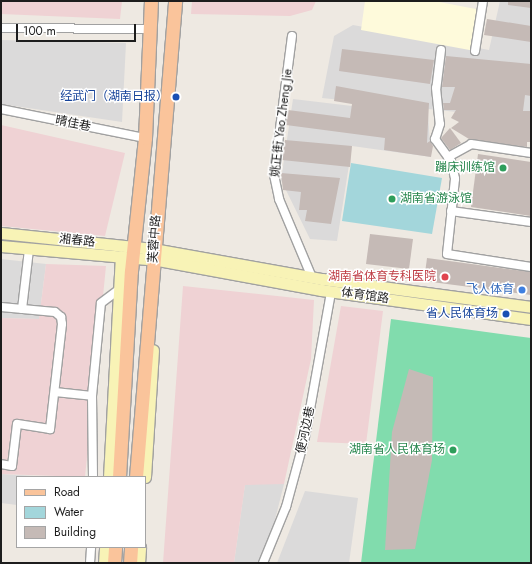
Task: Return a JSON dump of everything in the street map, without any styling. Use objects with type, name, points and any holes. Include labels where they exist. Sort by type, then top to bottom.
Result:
[{"type":"main road","name":"芙蓉中路","points":[[119,476],[131,271],[129,253],[145,138],[151,1]]},
{"type":"main road","name":"芙蓉中路","points":[[136,476],[175,1]]},
{"type":"main road","points":[[121,288],[131,271]]},
{"type":"main road","points":[[114,563],[115,548]]},
{"type":"main road","points":[[130,563],[131,548]]},
{"type":"street","points":[[474,51],[483,1]]},
{"type":"street","points":[[1,28],[149,28]]},
{"type":"street","name":"姚正街 Yao Zheng Jie","points":[[292,36],[274,175],[279,199],[311,275]]},
{"type":"street","points":[[441,50],[436,88],[440,124],[435,139],[448,157],[455,179],[447,254],[531,267]]},
{"type":"street","name":"晴佳巷","points":[[1,109],[145,138]]},
{"type":"street","points":[[448,157],[471,144],[531,153]]},
{"type":"street","points":[[451,211],[531,222]]},
{"type":"street","name":"湘春路","points":[[1,233],[155,256]]},
{"type":"street","name":"湘春路","points":[[1,246],[29,249],[129,253]]},
{"type":"street","points":[[22,309],[29,249]]},
{"type":"street","points":[[109,476],[121,288],[129,253]]},
{"type":"street","name":"体育馆路","points":[[155,256],[311,275],[531,307]]},
{"type":"street","name":"体育馆路","points":[[155,256],[330,292],[531,319]]},
{"type":"street","name":"芙蓉中路","points":[[145,476],[155,256]]},
{"type":"street","points":[[93,476],[92,396],[101,303],[121,288]]},
{"type":"street","name":"便河边巷","points":[[262,563],[286,507],[305,437],[330,292]]},
{"type":"street","points":[[1,307],[55,312],[62,317],[50,428],[17,424],[12,466],[1,464]]},
{"type":"street","points":[[55,392],[92,396]]},
{"type":"street","points":[[90,563],[91,548]]},
{"type":"street","points":[[104,563],[105,548]]},
{"type":"street","points":[[139,563],[140,548]]},
{"type":"shaded area","points":[[1,1],[122,1],[120,19],[1,14]]},
{"type":"shaded area","points":[[192,1],[316,1],[312,10],[290,16],[191,14]]},
{"type":"shaded area","points":[[365,1],[434,1],[481,10],[475,51],[361,30]]},
{"type":"shaded area","points":[[500,1],[531,1],[531,137],[457,112],[322,98],[334,36],[353,25],[489,50]]},
{"type":"shaded area","points":[[1,40],[126,43],[122,122],[1,104]]},
{"type":"shaded area","points":[[293,99],[428,115],[431,157],[352,146],[337,241],[310,239],[281,180]]},
{"type":"shaded area","points":[[1,125],[125,153],[105,236],[1,226]]},
{"type":"shaded area","points":[[1,259],[46,264],[39,319],[1,318]]},
{"type":"shaded area","points":[[46,264],[106,266],[85,476],[1,474],[1,318],[39,319]]},
{"type":"shaded area","points":[[183,286],[314,300],[311,359],[284,484],[245,485],[234,563],[163,563]]},
{"type":"shaded area","points":[[341,306],[383,311],[366,444],[317,442]]},
{"type":"shaded area","points":[[1,474],[34,476],[16,476],[16,505],[1,503]]},
{"type":"shaded area","points":[[245,484],[284,484],[264,563],[234,563]]},
{"type":"shaded area","points":[[305,491],[358,498],[349,563],[277,563]]},
{"type":"green space","name":"湖南省人民体育场","points":[[391,319],[531,338],[531,563],[361,563]]},
{"type":"water","name":"湖南省游泳馆","points":[[351,163],[442,178],[432,234],[342,221]]},
{"type":"building","points":[[508,1],[531,1],[531,8],[508,5]]},
{"type":"building","points":[[487,19],[531,26],[531,42],[484,35]]},
{"type":"building","points":[[342,49],[434,60],[430,84],[339,71]]},
{"type":"building","points":[[446,56],[531,64],[531,96],[525,95],[523,111],[531,111],[531,142],[527,142],[527,147],[469,139],[451,128],[459,122],[451,118],[456,110],[444,110],[443,103],[450,103],[455,87],[442,87]]},
{"type":"building","points":[[336,86],[429,103],[427,143],[430,141],[433,146],[431,157],[384,150],[385,138],[286,125],[288,110],[350,118],[352,104],[334,101]]},
{"type":"building","points":[[450,128],[461,143],[450,150],[441,138]]},
{"type":"building","points":[[285,140],[352,146],[350,167],[282,160]]},
{"type":"building","points":[[478,154],[531,162],[531,216],[471,207]]},
{"type":"building","points":[[281,173],[340,178],[331,224],[305,221],[307,210],[299,210],[301,192],[283,190]]},
{"type":"building","points":[[370,234],[413,239],[409,269],[366,264]]},
{"type":"building","points":[[427,258],[531,272],[531,295],[424,281]]},
{"type":"building","points":[[409,369],[433,377],[432,460],[415,549],[385,550],[392,432]]},
{"type":"place","name":"经武门（湖南日报）","points":[[176,97]]},
{"type":"place","name":"蹦床训练馆","points":[[503,168]]},
{"type":"place","name":"湖南省游泳馆","points":[[392,199]]},
{"type":"place","name":"湖南省体育专科医院","points":[[445,277]]},
{"type":"place","name":"飞人体育","points":[[522,290]]},
{"type":"place","name":"省人民体育场","points":[[506,314]]},
{"type":"place","name":"湖南省人民体育场","points":[[453,450]]}]
